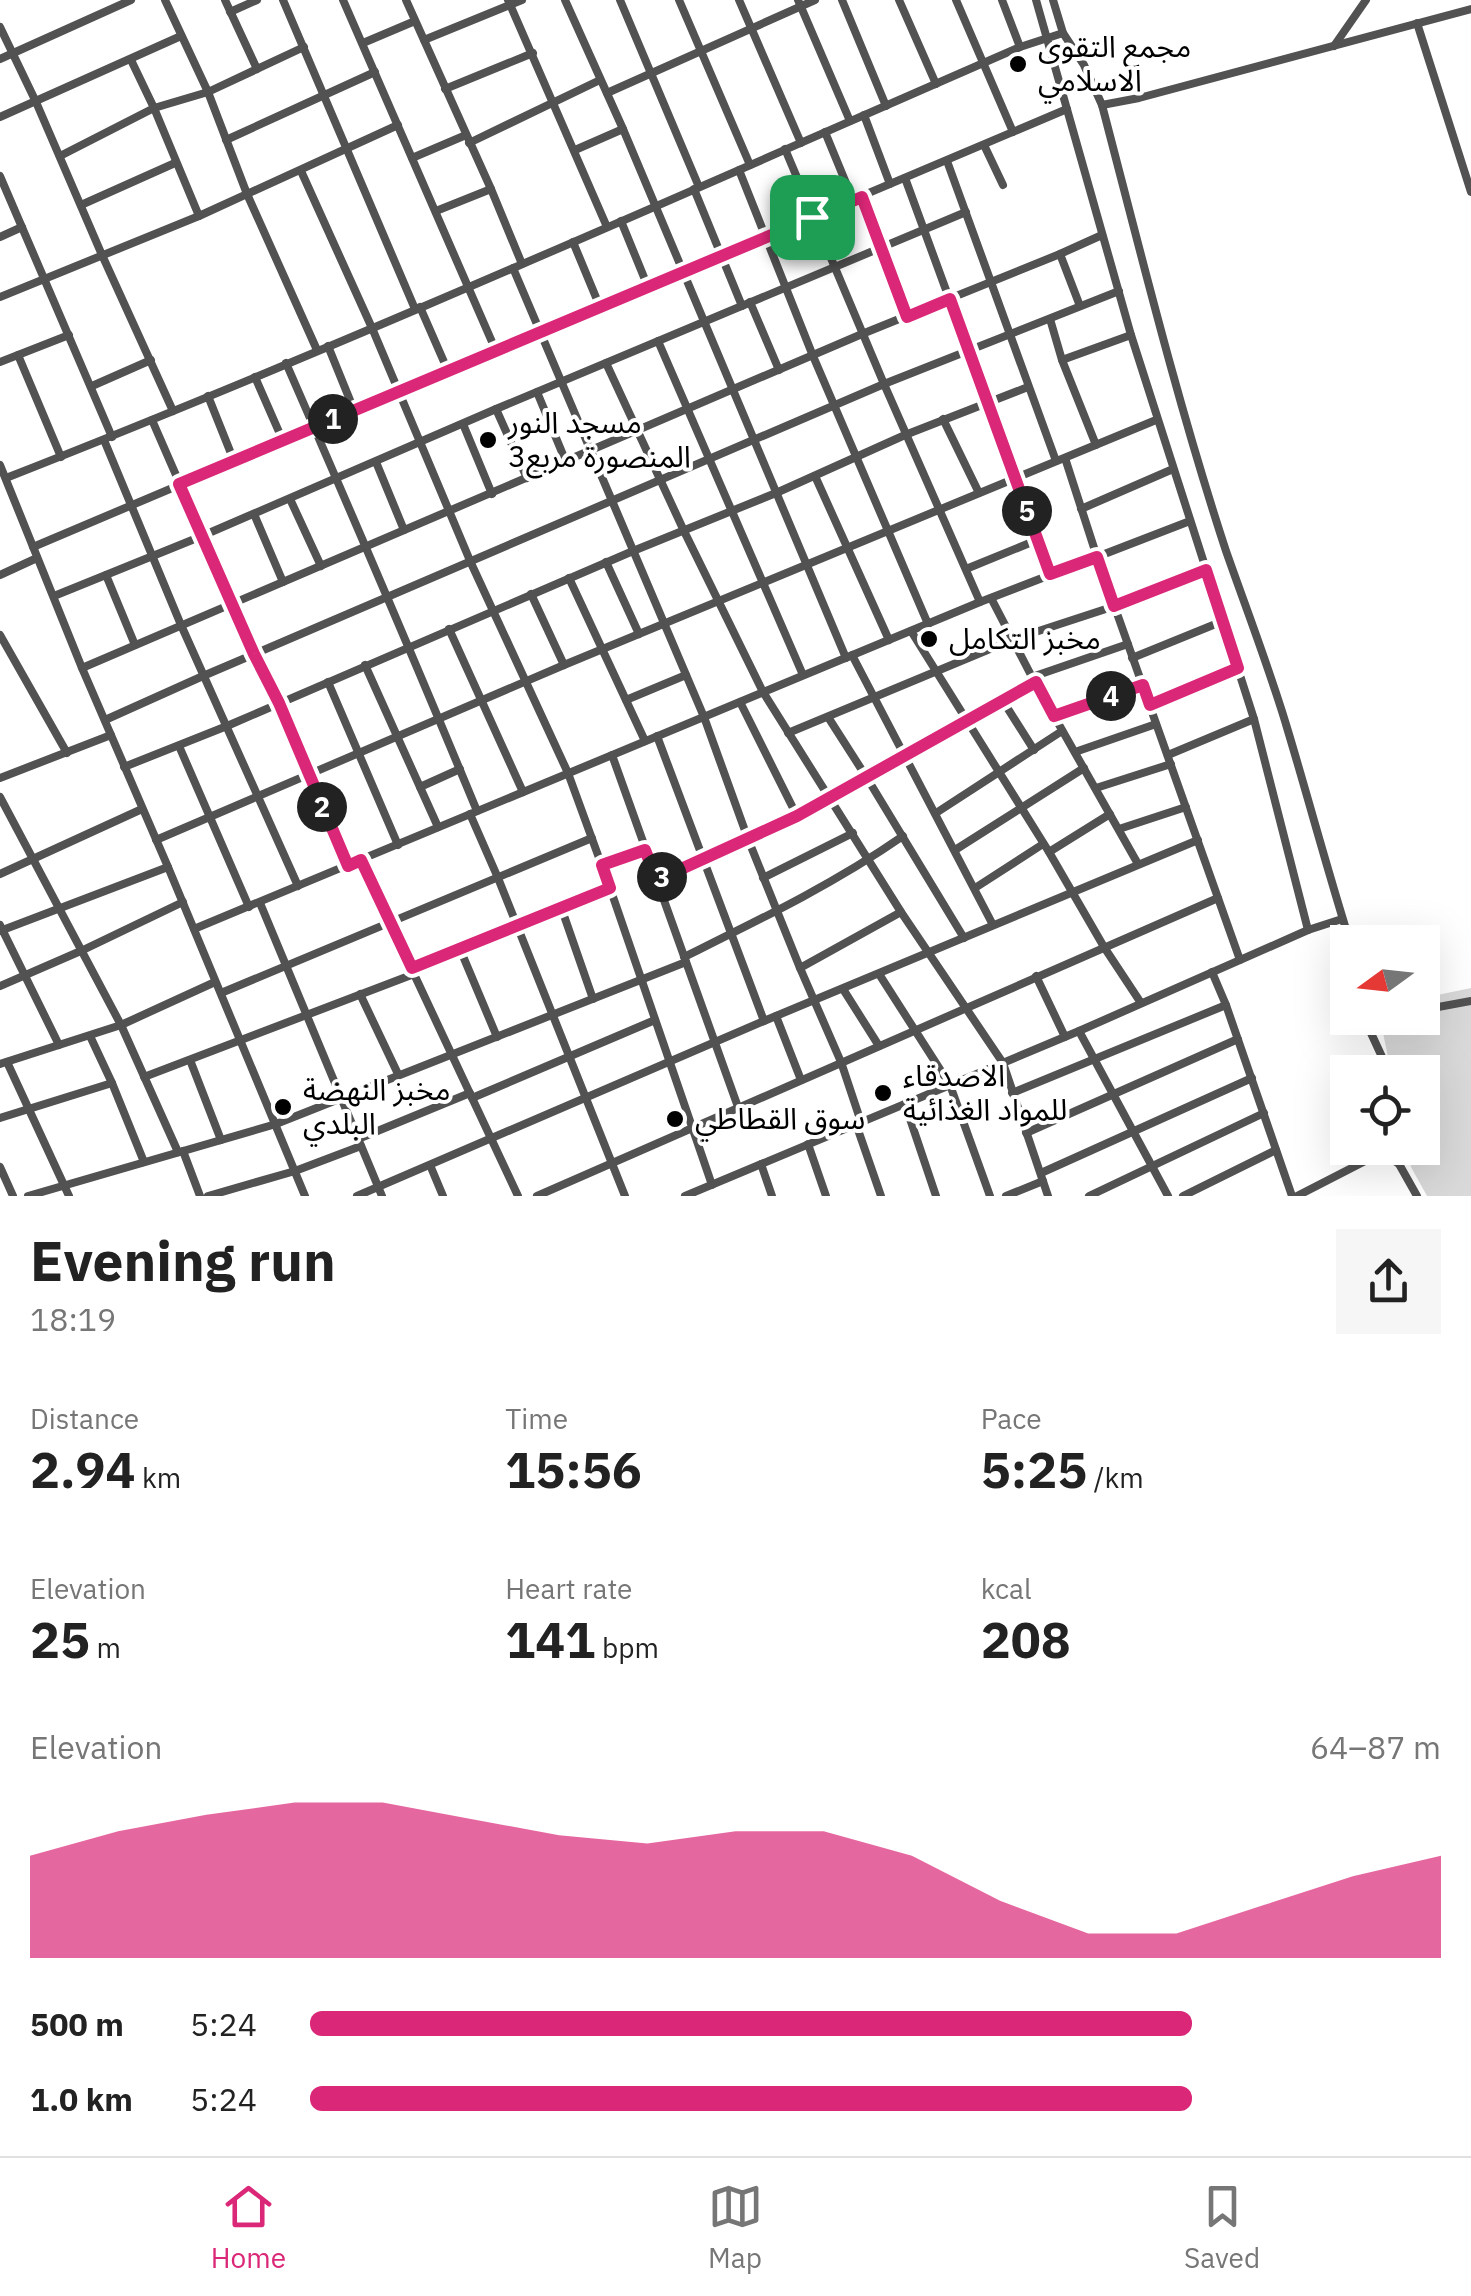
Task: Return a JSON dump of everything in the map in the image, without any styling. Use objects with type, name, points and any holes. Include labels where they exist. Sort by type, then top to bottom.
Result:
[{"type":"street","points":[[0,59],[132,0]]},
{"type":"street","points":[[165,0],[317,350]]},
{"type":"street","points":[[225,0],[257,70]]},
{"type":"street","points":[[230,12],[257,0]]},
{"type":"street","points":[[283,0],[448,371]]},
{"type":"street","points":[[343,0],[496,350]]},
{"type":"street","points":[[406,0],[491,189],[540,332],[704,717],[748,839],[841,1062],[881,1196]]},
{"type":"street","points":[[424,40],[522,0]]},
{"type":"street","points":[[565,0],[849,656],[906,755],[994,926]]},
{"type":"street","points":[[620,0],[722,255],[779,370]]},
{"type":"street","points":[[679,0],[750,165]]},
{"type":"street","points":[[739,0],[801,142]]},
{"type":"street","points":[[607,94],[799,3],[815,0]]},
{"type":"street","points":[[842,0],[886,106]]},
{"type":"street","points":[[899,0],[936,84]]},
{"type":"street","points":[[956,0],[1013,132]]},
{"type":"street","points":[[1002,0],[1020,48]]},
{"type":"street","points":[[1036,0],[1156,420],[1254,719],[1308,930]]},
{"type":"street","points":[[1053,0],[1063,33],[1084,64],[1102,105],[1194,446],[1289,734],[1344,925]]},
{"type":"street","points":[[1334,46],[1366,0]]},
{"type":"street","points":[[510,2],[608,227]]},
{"type":"street","points":[[799,3],[850,121]]},
{"type":"street","points":[[1102,105],[1471,9]]},
{"type":"street","points":[[363,43],[415,22]]},
{"type":"street","points":[[1417,23],[1471,192]]},
{"type":"street","points":[[0,27],[173,411]]},
{"type":"street","points":[[6,478],[372,328],[1020,48],[1063,33]]},
{"type":"street","points":[[0,117],[181,36]]},
{"type":"street","points":[[60,156],[154,108],[208,92],[304,47]]},
{"type":"street","points":[[445,88],[532,53]]},
{"type":"street","points":[[131,60],[198,216]]},
{"type":"street","points":[[226,140],[375,72]]},
{"type":"street","points":[[412,158],[468,139],[600,80]]},
{"type":"street","points":[[32,547],[1068,109]]},
{"type":"street","points":[[864,116],[890,184]]},
{"type":"street","points":[[0,297],[198,216],[398,126]]},
{"type":"street","points":[[574,150],[623,129]]},
{"type":"street","points":[[825,132],[880,248],[907,317]]},
{"type":"street","points":[[984,145],[1002,185]]},
{"type":"street","points":[[785,149],[980,602]]},
{"type":"street","points":[[946,160],[1028,387],[1081,509],[1240,960]]},
{"type":"street","points":[[81,205],[175,163]]},
{"type":"street","points":[[738,170],[928,624]]},
{"type":"street","points":[[301,171],[471,563],[568,773],[712,1185]]},
{"type":"street","points":[[905,178],[1050,574]]},
{"type":"street","points":[[1,179],[92,386],[131,506],[298,886]]},
{"type":"street","points":[[436,212],[491,189]]},
{"type":"street","points":[[54,596],[966,212]]},
{"type":"street","points":[[621,221],[648,286]]},
{"type":"street","points":[[0,238],[22,227]]},
{"type":"street","points":[[82,668],[862,334],[1102,236]]},
{"type":"street","points":[[573,242],[600,307]]},
{"type":"street","points":[[1060,254],[1080,306]]},
{"type":"street","points":[[105,720],[884,384],[1119,291]]},
{"type":"street","points":[[1050,319],[1096,445]]},
{"type":"street","points":[[0,362],[69,335]]},
{"type":"street","points":[[1062,360],[1131,336]]},
{"type":"street","points":[[658,342],[803,675]]},
{"type":"street","points":[[328,346],[354,410]]},
{"type":"street","points":[[18,355],[61,457]]},
{"type":"street","points":[[92,386],[151,360]]},
{"type":"street","points":[[606,363],[763,692],[901,912],[1003,1063],[1048,1196]]},
{"type":"street","points":[[286,364],[460,770],[516,926],[626,1196]]},
{"type":"street","points":[[255,376],[283,441]]},
{"type":"street","points":[[124,767],[776,493],[906,434],[1028,387]]},
{"type":"street","points":[[537,392],[566,462]]},
{"type":"street","points":[[208,396],[234,461]]},
{"type":"street","points":[[496,409],[527,478]]},
{"type":"street","points":[[944,419],[979,493]]},
{"type":"street","points":[[152,420],[348,866]]},
{"type":"street","points":[[156,840],[602,649],[1156,420]]},
{"type":"street","points":[[462,424],[492,494]]},
{"type":"street","points":[[376,462],[404,530]]},
{"type":"street","points":[[0,465],[305,1196]]},
{"type":"street","points":[[1081,509],[1174,469]]},
{"type":"street","points":[[815,476],[889,640]]},
{"type":"street","points":[[290,499],[320,566]]},
{"type":"street","points":[[254,514],[283,582]]},
{"type":"street","points":[[194,929],[980,602],[1190,521]]},
{"type":"street","points":[[966,568],[1037,540]]},
{"type":"street","points":[[0,575],[37,558]]},
{"type":"street","points":[[606,562],[639,634]]},
{"type":"street","points":[[788,733],[1014,639],[1206,570]]},
{"type":"street","points":[[106,574],[134,645]]},
{"type":"street","points":[[569,578],[645,741]]},
{"type":"street","points":[[531,594],[564,665]]},
{"type":"street","points":[[992,598],[1138,864]]},
{"type":"street","points":[[1132,658],[1223,621]]},
{"type":"street","points":[[449,629],[522,792]]},
{"type":"street","points":[[911,631],[1142,1003]]},
{"type":"street","points":[[0,635],[67,752]]},
{"type":"street","points":[[657,880],[797,816],[1034,680],[1128,644]]},
{"type":"street","points":[[366,665],[438,828]]},
{"type":"street","points":[[1150,705],[1238,668]]},
{"type":"street","points":[[626,700],[686,675]]},
{"type":"street","points":[[328,682],[398,845]]},
{"type":"street","points":[[1054,716],[1143,685]]},
{"type":"street","points":[[1003,701],[1034,750]]},
{"type":"street","points":[[740,702],[797,816]]},
{"type":"street","points":[[828,717],[964,938]]},
{"type":"street","points":[[1096,788],[1169,760],[1254,719]]},
{"type":"street","points":[[1075,752],[1156,724]]},
{"type":"street","points":[[936,813],[1062,730]]},
{"type":"street","points":[[0,778],[111,735]]},
{"type":"street","points":[[658,736],[764,1021]]},
{"type":"street","points":[[179,746],[249,907]]},
{"type":"street","points":[[612,755],[738,1107]]},
{"type":"street","points":[[955,850],[1084,768]]},
{"type":"street","points":[[420,787],[460,770]]},
{"type":"street","points":[[0,797],[83,950],[204,1196],[295,1171],[655,1020]]},
{"type":"street","points":[[1118,828],[1186,807]]},
{"type":"street","points":[[0,874],[142,809]]},
{"type":"street","points":[[975,888],[1110,814]]},
{"type":"street","points":[[764,878],[853,833]]},
{"type":"street","points":[[28,1196],[276,1124],[642,980],[778,912],[903,836]]},
{"type":"street","points":[[221,993],[592,838]]},
{"type":"street","points":[[357,1196],[380,1191],[430,1165],[764,1021],[1198,840]]},
{"type":"street","points":[[602,865],[645,850]]},
{"type":"street","points":[[361,860],[518,1196]]},
{"type":"street","points":[[59,1045],[1,929],[168,867]]},
{"type":"street","points":[[144,1076],[360,994],[610,888]]},
{"type":"street","points":[[537,1196],[1218,898]]},
{"type":"street","points":[[0,986],[183,902]]},
{"type":"street","points":[[260,902],[380,1191]]},
{"type":"street","points":[[562,907],[593,1000]]},
{"type":"street","points":[[800,968],[901,912]]},
{"type":"street","points":[[686,1196],[1064,1038],[1308,930],[1342,919]]},
{"type":"street","points":[[460,949],[496,1037]]},
{"type":"street","points":[[1212,972],[1294,1196],[1357,1165]]},
{"type":"street","points":[[879,974],[950,1085],[990,1196]]},
{"type":"street","points":[[1036,976],[1064,1038]]},
{"type":"street","points":[[69,1196],[3,1062],[120,1025],[216,982]]},
{"type":"street","points":[[843,989],[879,1046]]},
{"type":"street","points":[[360,994],[398,1074]]},
{"type":"street","points":[[1440,1007],[1471,1001]]},
{"type":"street","points":[[1012,1092],[1226,1005]]},
{"type":"street","points":[[776,1016],[801,1080]]},
{"type":"street","points":[[1079,1031],[1168,1196]]},
{"type":"street","points":[[90,1036],[144,1162]]},
{"type":"street","points":[[1026,1133],[1238,1039]]},
{"type":"street","points":[[190,1060],[221,1140]]},
{"type":"street","points":[[1006,1196],[1131,1131],[1252,1078]]},
{"type":"street","points":[[0,1118],[112,1083]]},
{"type":"street","points":[[905,1104],[936,1196]]},
{"type":"street","points":[[1089,1196],[1264,1113]]},
{"type":"street","points":[[808,1144],[826,1196]]},
{"type":"street","points":[[1182,1196],[1276,1150]]},
{"type":"street","points":[[761,1164],[772,1196]]},
{"type":"street","points":[[430,1165],[444,1196]]},
{"type":"street","points":[[1400,1165],[1417,1196]]},
{"type":"street","points":[[0,1166],[13,1196]]},
{"type":"shaded area","points":[[1471,988],[1471,1196],[1427,1196],[1411,1167],[1440,1165],[1440,1055],[1388,1055],[1383,1035],[1440,1035],[1440,994]]},
{"type":"place","name":"مجمع التقوى الاسلامي","points":[[1018,64]]},
{"type":"place","name":"مسجد النور المنصورة مربع3","points":[[488,440]]},
{"type":"place","name":"مخبز التكامل","points":[[929,639]]},
{"type":"place","name":"الاصدقاء للمواد الغذائية","points":[[883,1093]]},
{"type":"place","name":"مخبز النهضة البلدي","points":[[283,1107]]},
{"type":"place","name":"سوق القطاطي","points":[[675,1119]]},
{"type":"route","points":[[862,197],[907,317],[950,299],[1050,574],[1097,557],[1114,606],[1206,570],[1238,668],[1150,705],[1143,685],[1054,716],[1036,682],[797,816],[748,839],[657,880],[645,850],[602,865],[610,888],[412,968],[361,860],[348,866],[179,484],[812,217],[862,197]]}]
